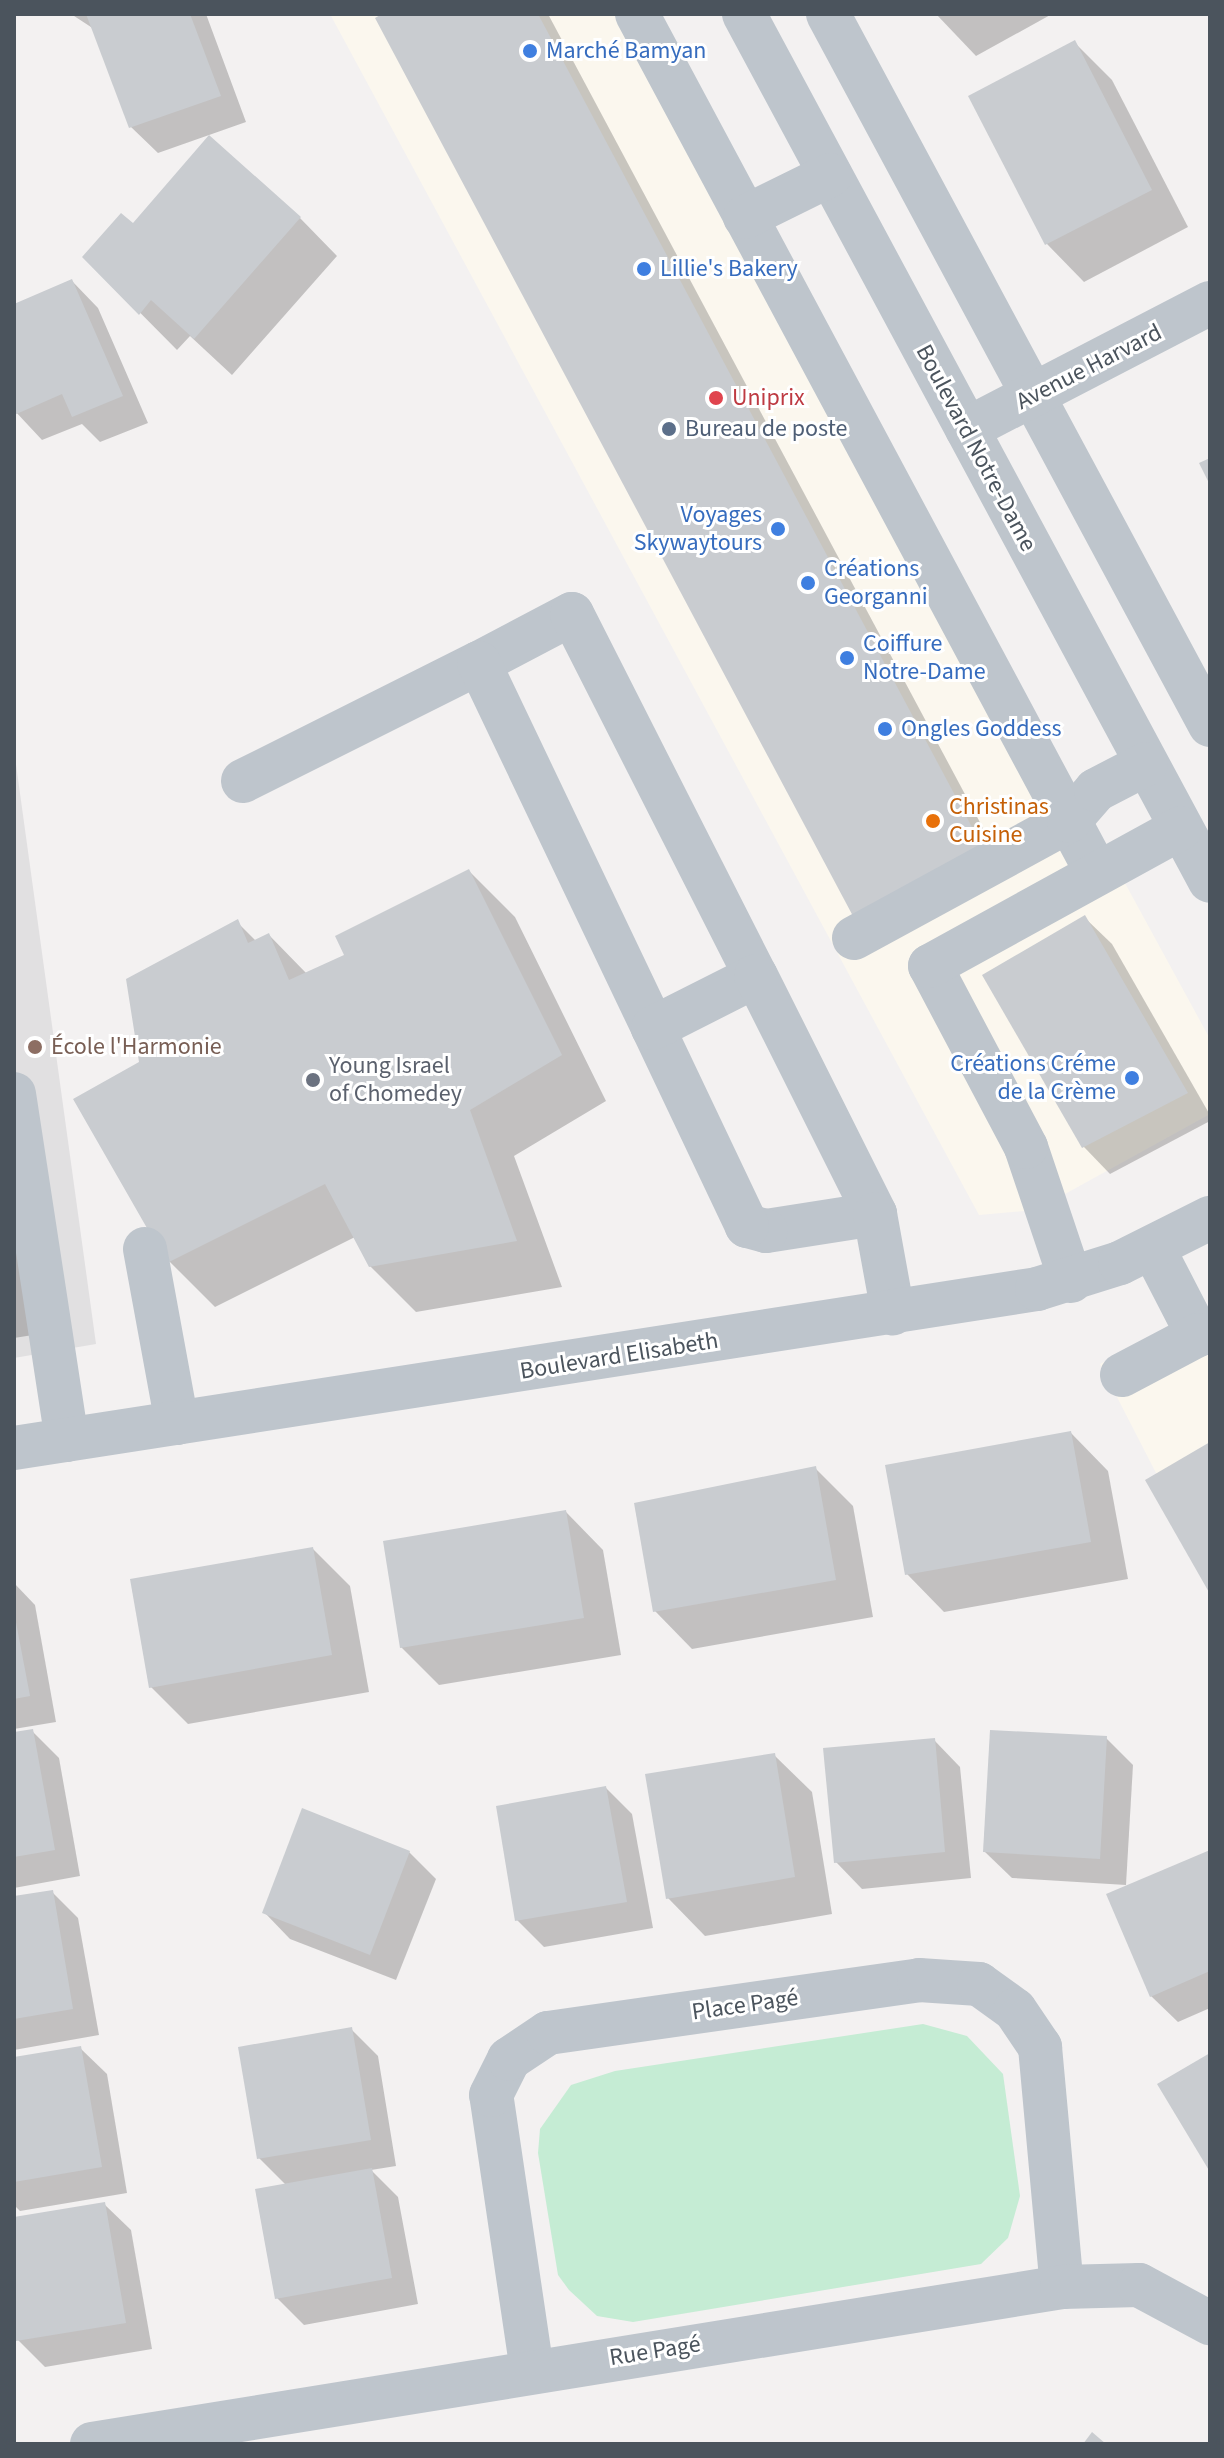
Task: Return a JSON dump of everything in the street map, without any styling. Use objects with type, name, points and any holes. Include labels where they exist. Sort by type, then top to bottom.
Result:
[{"type":"street","points":[[637,14],[1097,873]]},
{"type":"street","name":"Boulevard Notre-Dame","points":[[744,14],[1210,881]]},
{"type":"street","points":[[828,14],[1210,725]]},
{"type":"street","points":[[745,217],[830,175]]},
{"type":"street","name":"Avenue Harvard","points":[[967,429],[1210,303]]},
{"type":"street","points":[[243,781],[572,614],[875,1214],[893,1313]]},
{"type":"street","points":[[479,663],[747,1226],[766,1231],[875,1214]]},
{"type":"street","points":[[854,938],[1069,821],[1096,790],[1146,764]]},
{"type":"street","points":[[1071,1281],[1026,1147],[930,966],[1181,828]]},
{"type":"street","points":[[653,1028],[756,976]]},
{"type":"street","points":[[14,1094],[67,1440]]},
{"type":"street","name":"Boulevard Elisabeth","points":[[14,1448],[893,1313],[1071,1281],[1153,1248],[1210,1218]]},
{"type":"street","points":[[1122,1375],[1204,1332],[1153,1248]]},
{"type":"street","points":[[145,1249],[177,1423]]},
{"type":"street","name":"Place Pagé","points":[[532,2371],[491,2095],[509,2059],[548,2033],[919,1980],[979,1984],[1015,2010],[1040,2047],[1062,2287]]},
{"type":"street","name":"Rue Pagé","points":[[92,2444],[1062,2287],[1139,2285],[1210,2323]]},
{"type":"shaded area","points":[[330,14],[651,14],[1210,1039],[1210,1114],[1036,1210],[979,1215]]},
{"type":"shaded area","name":"École l'Harmonie","points":[[14,750],[96,1344],[14,1358]]},
{"type":"shaded area","points":[[1210,1306],[1210,1578],[1100,1364]]},
{"type":"green space","points":[[923,2024],[967,2036],[1003,2074],[1020,2196],[1008,2238],[981,2264],[633,2322],[597,2316],[558,2275],[538,2153],[540,2129],[571,2085],[615,2071]]},
{"type":"building","points":[[86,14],[190,14],[221,96],[129,128]]},
{"type":"building","points":[[382,14],[538,14],[981,844],[854,918],[375,18]]},
{"type":"building","points":[[1075,40],[1152,190],[1045,245],[968,96]]},
{"type":"building","points":[[209,135],[301,217],[194,339],[151,300],[139,315],[82,257],[121,213],[133,223]]},
{"type":"building","points":[[72,279],[123,396],[72,417],[62,394],[14,415],[14,304]]},
{"type":"building","points":[[1210,458],[1210,485],[1199,463]]},
{"type":"building","name":"Young Israel of Chomedey","points":[[469,869],[562,1055],[470,1110],[517,1241],[369,1267],[325,1184],[167,1263],[73,1099],[139,1062],[126,979],[238,919],[248,943],[269,933],[289,980],[344,955],[335,936]]},
{"type":"building","points":[[1085,915],[1188,1093],[1082,1148],[982,975]]},
{"type":"building","points":[[1071,1431],[1091,1542],[905,1575],[885,1465]]},
{"type":"building","points":[[1210,1442],[1210,1594],[1145,1480]]},
{"type":"building","points":[[816,1466],[836,1580],[653,1612],[634,1503]]},
{"type":"building","points":[[566,1510],[584,1618],[400,1648],[383,1541]]},
{"type":"building","points":[[313,1547],[332,1655],[149,1688],[130,1579]]},
{"type":"building","points":[[14,1612],[30,1696],[14,1699]]},
{"type":"building","points":[[33,1729],[55,1850],[14,1857],[14,1732]]},
{"type":"building","points":[[990,1730],[1107,1736],[1100,1859],[983,1852]]},
{"type":"building","points":[[935,1738],[945,1852],[834,1863],[823,1748]]},
{"type":"building","points":[[775,1753],[795,1877],[666,1899],[645,1774]]},
{"type":"building","points":[[606,1786],[627,1902],[515,1921],[496,1806]]},
{"type":"building","points":[[302,1808],[410,1851],[370,1955],[262,1913]]},
{"type":"building","points":[[1210,1850],[1210,1971],[1150,1997],[1106,1894]]},
{"type":"building","points":[[53,1890],[73,2009],[14,2019],[14,1896]]},
{"type":"building","points":[[352,2027],[371,2140],[257,2159],[238,2047]]},
{"type":"building","points":[[81,2046],[102,2167],[14,2182],[14,2057]]},
{"type":"building","points":[[1210,2053],[1210,2172],[1157,2084]]},
{"type":"building","points":[[372,2168],[392,2278],[275,2299],[255,2189]]},
{"type":"building","points":[[105,2202],[126,2323],[16,2341],[14,2217]]},
{"type":"building","points":[[1092,2432],[1106,2444],[1083,2444]]},
{"type":"place","name":"Marché Bamyan","points":[[530,51]]},
{"type":"place","name":"Lillie's Bakery","points":[[644,269]]},
{"type":"place","name":"Uniprix","points":[[716,398]]},
{"type":"place","name":"Bureau de poste","points":[[669,429]]},
{"type":"place","name":"Voyages Skywaytours","points":[[778,529]]},
{"type":"place","name":"Créations Georganni","points":[[808,583]]},
{"type":"place","name":"Coiffure Notre-Dame","points":[[847,658]]},
{"type":"place","name":"Ongles Goddess","points":[[885,729]]},
{"type":"place","name":"Christinas Cuisine","points":[[933,821]]},
{"type":"place","name":"École l'Harmonie","points":[[35,1047]]},
{"type":"place","name":"Créations Créme de la Crème","points":[[1132,1078]]},
{"type":"place","name":"Young Israel of Chomedey","points":[[313,1080]]}]
